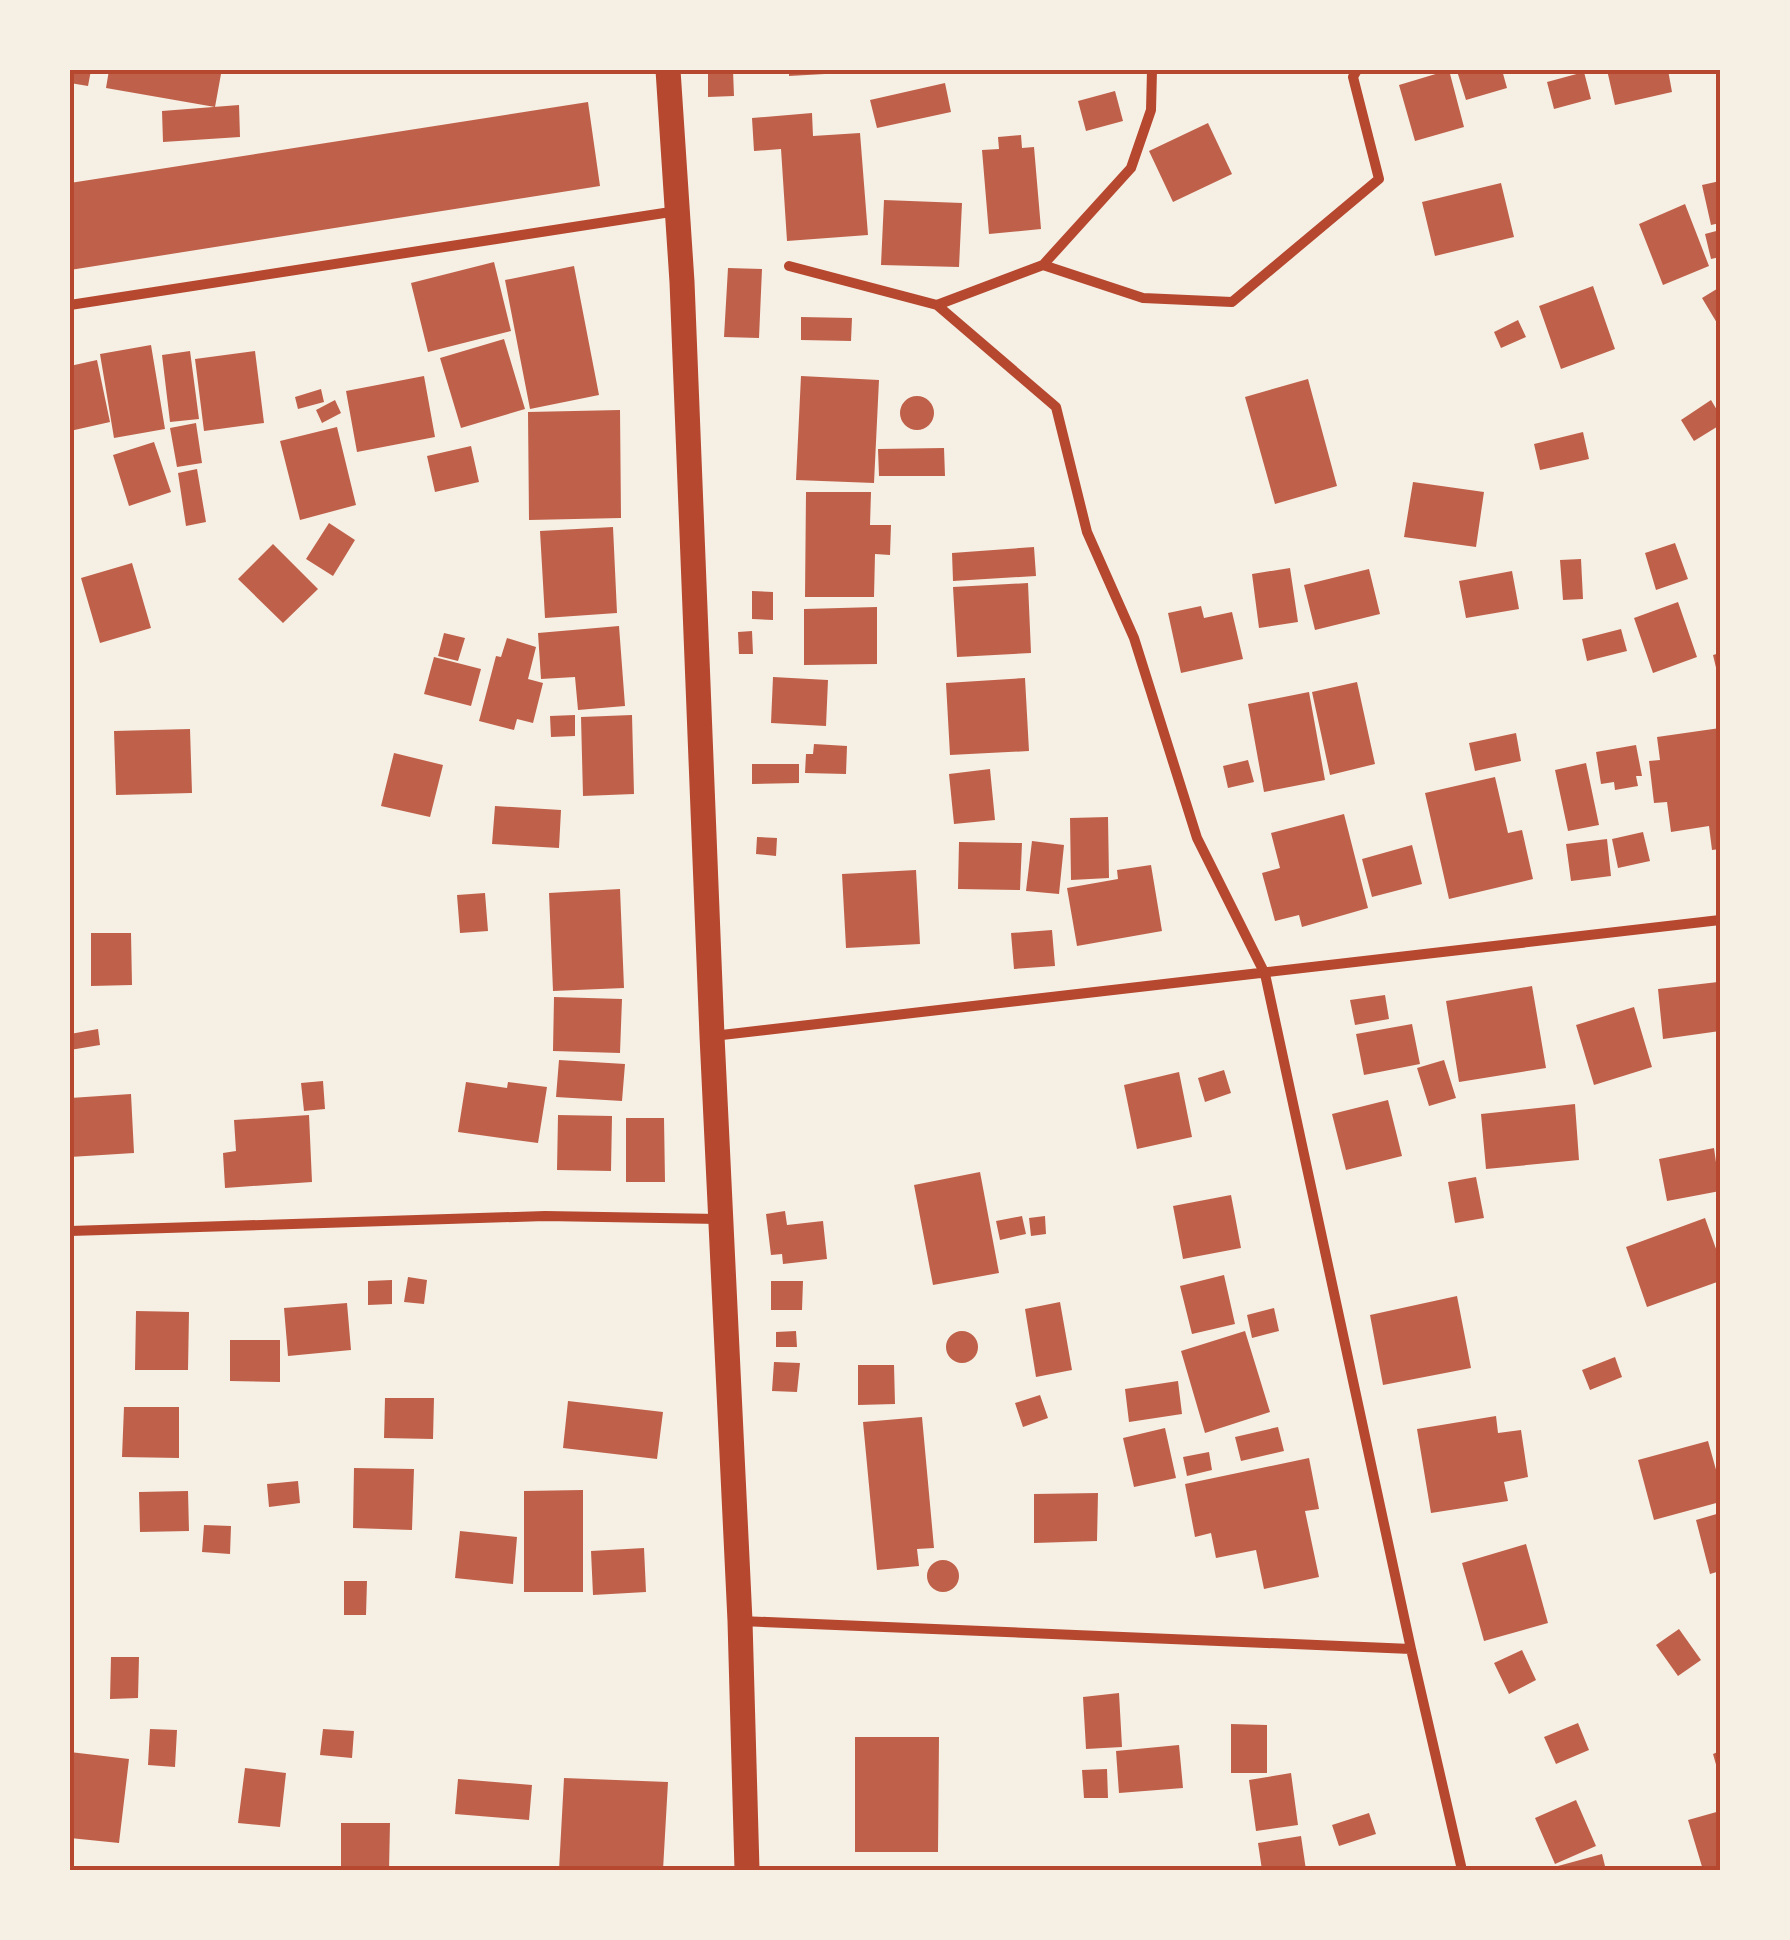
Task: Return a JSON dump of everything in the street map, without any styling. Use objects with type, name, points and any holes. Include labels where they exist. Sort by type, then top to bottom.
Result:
[{"type":"main road","points":[[668,70],[682,282],[748,1870]]},
{"type":"street","points":[[937,305],[1043,265],[1131,168],[1151,110],[1152,70]]},
{"type":"street","points":[[1043,265],[1143,298],[1232,302],[1379,179],[1353,76],[1357,70]]},
{"type":"street","points":[[70,305],[677,211]]},
{"type":"street","points":[[789,266],[937,305],[1056,406],[1087,532],[1134,638],[1196,838],[1266,974],[1462,1870]]},
{"type":"street","points":[[712,1036],[1720,920]]},
{"type":"street","points":[[70,1231],[545,1216],[720,1219]]},
{"type":"street","points":[[740,1621],[1411,1648]]},
{"type":"building","points":[[70,70],[91,70],[88,86],[70,83]]},
{"type":"building","points":[[109,70],[195,70],[221,74],[215,107],[106,88]]},
{"type":"building","points":[[708,70],[733,70],[734,96],[708,97]]},
{"type":"building","points":[[789,70],[843,70],[843,73],[789,76]]},
{"type":"building","points":[[1449,70],[1464,127],[1415,141],[1399,85]]},
{"type":"building","points":[[1502,70],[1507,88],[1466,100],[1457,71]]},
{"type":"building","points":[[1607,70],[1668,70],[1672,92],[1615,105]]},
{"type":"building","points":[[1584,72],[1591,99],[1554,109],[1547,82]]},
{"type":"building","points":[[945,83],[951,112],[877,128],[870,100]]},
{"type":"building","points":[[1115,91],[1123,121],[1086,131],[1078,101]]},
{"type":"building","points":[[588,102],[600,186],[70,270],[70,183]]},
{"type":"building","points":[[239,105],[240,137],[163,142],[162,111]]},
{"type":"building","points":[[812,113],[813,136],[860,133],[868,235],[787,241],[781,149],[754,151],[752,118]]},
{"type":"building","points":[[1208,123],[1232,174],[1173,202],[1149,151]]},
{"type":"building","points":[[1021,135],[1022,148],[1034,147],[1041,229],[989,234],[982,150],[999,149],[998,137]]},
{"type":"building","points":[[1720,181],[1720,223],[1711,225],[1702,185]]},
{"type":"building","points":[[1501,183],[1514,237],[1435,256],[1422,202]]},
{"type":"building","points":[[884,200],[962,203],[959,267],[881,265]]},
{"type":"building","points":[[1685,204],[1709,266],[1663,285],[1639,224]]},
{"type":"building","points":[[1720,230],[1720,257],[1711,259],[1705,234]]},
{"type":"building","points":[[494,262],[511,331],[428,352],[411,283]]},
{"type":"building","points":[[574,266],[599,395],[530,409],[505,280]]},
{"type":"building","points":[[728,268],[762,269],[759,338],[724,337]]},
{"type":"building","points":[[1593,286],[1615,349],[1561,369],[1539,306]]},
{"type":"building","points":[[1720,287],[1720,328],[1702,298]]},
{"type":"building","points":[[801,317],[852,318],[851,341],[801,340]]},
{"type":"building","points":[[1518,320],[1526,337],[1501,348],[1494,332]]},
{"type":"building","points":[[504,339],[525,409],[461,428],[440,358]]},
{"type":"building","points":[[151,345],[165,429],[114,438],[100,354]]},
{"type":"building","points":[[190,351],[199,419],[170,422],[162,355]]},
{"type":"building","points":[[255,351],[264,423],[204,431],[195,359]]},
{"type":"building","points":[[97,360],[110,422],[70,431],[70,366]]},
{"type":"building","points":[[424,376],[435,437],[357,452],[346,391]]},
{"type":"building","points":[[801,376],[879,380],[874,483],[796,480]]},
{"type":"building","points":[[1308,379],[1337,486],[1275,504],[1245,397]]},
{"type":"building","points":[[321,389],[324,402],[298,409],[295,397]]},
{"type":"building","points":[[917,396],[929,401],[934,413],[929,425],[917,430],[905,425],[900,413],[905,401]]},
{"type":"building","points":[[335,400],[341,413],[322,423],[316,410]]},
{"type":"building","points":[[1711,400],[1720,415],[1720,425],[1694,441],[1681,420]]},
{"type":"building","points":[[620,410],[621,518],[529,520],[528,412]]},
{"type":"building","points":[[196,423],[202,463],[177,467],[170,428]]},
{"type":"building","points":[[337,427],[356,505],[300,520],[280,441]]},
{"type":"building","points":[[1583,432],[1589,459],[1540,470],[1534,444]]},
{"type":"building","points":[[154,442],[171,492],[129,506],[113,455]]},
{"type":"building","points":[[471,446],[479,482],[435,492],[427,456]]},
{"type":"building","points":[[944,448],[945,476],[879,476],[878,449]]},
{"type":"building","points":[[197,469],[206,522],[186,526],[178,473]]},
{"type":"building","points":[[1413,482],[1484,492],[1476,547],[1404,537]]},
{"type":"building","points":[[806,492],[871,492],[870,525],[891,525],[890,555],[875,554],[874,597],[805,597]]},
{"type":"building","points":[[329,523],[355,540],[333,576],[306,559]]},
{"type":"building","points":[[613,527],[617,613],[545,618],[540,531]]},
{"type":"building","points":[[1675,543],[1688,579],[1656,590],[1645,553]]},
{"type":"building","points":[[273,544],[318,589],[283,623],[238,579]]},
{"type":"building","points":[[1034,547],[1036,576],[953,581],[952,553]]},
{"type":"building","points":[[1581,559],[1583,599],[1563,600],[1560,560]]},
{"type":"building","points":[[132,563],[151,628],[100,643],[81,578]]},
{"type":"building","points":[[1290,568],[1298,622],[1259,628],[1252,574]]},
{"type":"building","points":[[1369,569],[1380,614],[1315,630],[1304,585]]},
{"type":"building","points":[[1512,571],[1519,609],[1466,618],[1459,581]]},
{"type":"building","points":[[1028,583],[1031,653],[957,657],[953,587]]},
{"type":"building","points":[[752,591],[773,592],[773,620],[752,619]]},
{"type":"building","points":[[1678,602],[1697,657],[1653,673],[1634,618]]},
{"type":"building","points":[[1201,606],[1204,618],[1232,612],[1243,659],[1181,673],[1168,613]]},
{"type":"building","points":[[877,607],[877,664],[804,665],[804,609]]},
{"type":"building","points":[[619,626],[625,706],[578,710],[575,677],[541,679],[538,633]]},
{"type":"building","points":[[1621,629],[1627,651],[1587,661],[1582,639]]},
{"type":"building","points":[[752,631],[753,654],[739,654],[738,632]]},
{"type":"building","points":[[444,633],[465,638],[458,661],[438,656]]},
{"type":"building","points":[[507,638],[536,647],[528,679],[543,683],[533,723],[517,719],[514,730],[479,721],[496,656],[501,657]]},
{"type":"building","points":[[1720,653],[1720,680],[1719,680],[1713,655]]},
{"type":"building","points":[[434,657],[481,669],[471,706],[424,694]]},
{"type":"building","points":[[773,677],[828,680],[826,726],[771,723]]},
{"type":"building","points":[[1025,678],[1029,751],[950,755],[946,683]]},
{"type":"building","points":[[1357,682],[1375,764],[1330,775],[1312,692]]},
{"type":"building","points":[[1309,692],[1325,780],[1264,792],[1248,704]]},
{"type":"building","points":[[575,715],[575,736],[551,737],[550,716]]},
{"type":"building","points":[[632,715],[634,794],[583,796],[581,717]]},
{"type":"building","points":[[1720,728],[1720,849],[1712,850],[1709,826],[1671,832],[1667,802],[1654,803],[1649,761],[1660,760],[1657,737]]},
{"type":"building","points":[[190,729],[192,793],[116,795],[114,731]]},
{"type":"building","points":[[1516,733],[1521,761],[1475,771],[1469,743]]},
{"type":"building","points":[[814,744],[847,746],[846,774],[805,773],[806,754],[813,754]]},
{"type":"building","points":[[1636,745],[1642,776],[1636,776],[1638,786],[1615,790],[1614,782],[1601,784],[1596,752]]},
{"type":"building","points":[[394,753],[443,765],[430,817],[381,806]]},
{"type":"building","points":[[1248,760],[1254,782],[1228,788],[1223,766]]},
{"type":"building","points":[[1586,763],[1599,825],[1568,831],[1555,770]]},
{"type":"building","points":[[752,764],[799,764],[799,783],[752,784]]},
{"type":"building","points":[[990,769],[995,820],[954,824],[949,774]]},
{"type":"building","points":[[1495,777],[1508,833],[1522,830],[1533,879],[1449,899],[1425,793]]},
{"type":"building","points":[[495,806],[561,810],[559,848],[492,844]]},
{"type":"building","points":[[1344,814],[1368,908],[1302,927],[1299,915],[1275,921],[1262,873],[1280,868],[1271,833]]},
{"type":"building","points":[[1108,817],[1109,878],[1071,880],[1070,818]]},
{"type":"building","points":[[1643,832],[1650,861],[1618,868],[1612,839]]},
{"type":"building","points":[[757,837],[777,838],[776,856],[756,854]]},
{"type":"building","points":[[1607,839],[1611,876],[1571,881],[1566,844]]},
{"type":"building","points":[[1032,841],[1064,845],[1059,894],[1026,891]]},
{"type":"building","points":[[959,842],[1022,843],[1020,890],[958,889]]},
{"type":"building","points":[[1412,845],[1422,884],[1372,897],[1362,859]]},
{"type":"building","points":[[1151,865],[1162,931],[1077,946],[1067,888],[1118,879],[1117,870]]},
{"type":"building","points":[[916,870],[920,944],[846,948],[842,874]]},
{"type":"building","points":[[620,889],[624,988],[553,991],[549,893]]},
{"type":"building","points":[[485,893],[488,931],[460,933],[457,895]]},
{"type":"building","points":[[1052,930],[1055,966],[1014,969],[1011,933]]},
{"type":"building","points":[[91,933],[131,933],[132,985],[91,986]]},
{"type":"building","points":[[1718,982],[1720,1031],[1663,1039],[1658,989]]},
{"type":"building","points":[[1532,986],[1546,1068],[1459,1082],[1446,1001]]},
{"type":"building","points":[[1385,995],[1389,1019],[1355,1025],[1350,1000]]},
{"type":"building","points":[[554,997],[622,999],[620,1053],[553,1051]]},
{"type":"building","points":[[1634,1007],[1652,1067],[1594,1085],[1576,1025]]},
{"type":"building","points":[[1412,1024],[1420,1064],[1364,1075],[1356,1034]]},
{"type":"building","points":[[98,1029],[100,1045],[70,1050],[70,1034]]},
{"type":"building","points":[[559,1060],[625,1064],[622,1101],[556,1097]]},
{"type":"building","points":[[1444,1060],[1456,1098],[1429,1106],[1417,1068]]},
{"type":"building","points":[[1224,1070],[1231,1093],[1205,1102],[1198,1078]]},
{"type":"building","points":[[1179,1072],[1192,1137],[1137,1149],[1124,1085]]},
{"type":"building","points":[[323,1081],[325,1109],[304,1111],[301,1083]]},
{"type":"building","points":[[466,1082],[507,1088],[508,1082],[547,1087],[538,1143],[458,1132]]},
{"type":"building","points":[[131,1094],[134,1153],[70,1157],[70,1098]]},
{"type":"building","points":[[1388,1100],[1402,1156],[1346,1170],[1332,1114]]},
{"type":"building","points":[[1575,1104],[1579,1160],[1486,1169],[1481,1114]]},
{"type":"building","points":[[309,1115],[312,1182],[225,1188],[223,1153],[236,1151],[234,1120]]},
{"type":"building","points":[[558,1115],[612,1116],[611,1171],[557,1170]]},
{"type":"building","points":[[626,1118],[664,1118],[665,1182],[626,1182]]},
{"type":"building","points":[[1714,1148],[1720,1191],[1667,1201],[1659,1159]]},
{"type":"building","points":[[980,1172],[999,1273],[933,1285],[914,1185]]},
{"type":"building","points":[[1476,1177],[1484,1218],[1455,1223],[1448,1182]]},
{"type":"building","points":[[1231,1195],[1241,1248],[1183,1259],[1173,1206]]},
{"type":"building","points":[[785,1211],[787,1225],[823,1221],[827,1259],[783,1264],[782,1254],[771,1255],[766,1214]]},
{"type":"building","points":[[1022,1216],[1026,1234],[1000,1240],[996,1221]]},
{"type":"building","points":[[1045,1216],[1046,1234],[1031,1236],[1029,1218]]},
{"type":"building","points":[[1705,1218],[1720,1260],[1720,1281],[1647,1307],[1626,1247]]},
{"type":"building","points":[[1224,1275],[1235,1324],[1192,1334],[1180,1286]]},
{"type":"building","points":[[408,1277],[427,1280],[424,1304],[404,1302]]},
{"type":"building","points":[[392,1280],[392,1304],[368,1305],[368,1281]]},
{"type":"building","points":[[771,1281],[803,1281],[802,1310],[771,1310]]},
{"type":"building","points":[[1457,1296],[1471,1368],[1383,1385],[1370,1315]]},
{"type":"building","points":[[1060,1302],[1072,1370],[1036,1377],[1025,1309]]},
{"type":"building","points":[[347,1303],[351,1350],[288,1356],[284,1308]]},
{"type":"building","points":[[1274,1308],[1279,1331],[1252,1338],[1247,1315]]},
{"type":"building","points":[[136,1311],[189,1312],[188,1370],[135,1370]]},
{"type":"building","points":[[796,1331],[797,1347],[776,1347],[776,1332]]},
{"type":"building","points":[[962,1331],[974,1335],[978,1347],[974,1359],[962,1363],[950,1359],[946,1347],[950,1335]]},
{"type":"building","points":[[1245,1331],[1270,1412],[1205,1433],[1181,1351]]},
{"type":"building","points":[[230,1340],[280,1340],[280,1382],[230,1381]]},
{"type":"building","points":[[1615,1357],[1622,1377],[1590,1390],[1582,1370]]},
{"type":"building","points":[[774,1362],[800,1363],[797,1392],[772,1391]]},
{"type":"building","points":[[858,1365],[894,1365],[895,1404],[858,1405]]},
{"type":"building","points":[[1178,1381],[1182,1414],[1129,1422],[1125,1389]]},
{"type":"building","points":[[1040,1395],[1048,1418],[1023,1427],[1015,1403]]},
{"type":"building","points":[[385,1398],[434,1398],[433,1439],[384,1438]]},
{"type":"building","points":[[568,1401],[663,1412],[657,1459],[563,1448]]},
{"type":"building","points":[[124,1407],[179,1407],[179,1458],[122,1457]]},
{"type":"building","points":[[1496,1416],[1498,1433],[1521,1430],[1528,1477],[1504,1482],[1508,1501],[1431,1513],[1417,1429]]},
{"type":"building","points":[[922,1417],[934,1548],[917,1549],[919,1566],[877,1570],[863,1422]]},
{"type":"building","points":[[1278,1427],[1284,1451],[1241,1461],[1235,1437]]},
{"type":"building","points":[[1165,1428],[1176,1478],[1134,1487],[1123,1438]]},
{"type":"building","points":[[1708,1441],[1720,1484],[1720,1502],[1654,1520],[1638,1460]]},
{"type":"building","points":[[1209,1452],[1212,1470],[1187,1476],[1183,1457]]},
{"type":"building","points":[[1309,1458],[1319,1509],[1305,1511],[1319,1577],[1264,1589],[1256,1550],[1216,1558],[1211,1533],[1195,1537],[1185,1484]]},
{"type":"building","points":[[354,1468],[414,1469],[412,1530],[353,1528]]},
{"type":"building","points":[[298,1481],[300,1503],[269,1507],[267,1484]]},
{"type":"building","points":[[583,1490],[583,1592],[524,1592],[524,1491]]},
{"type":"building","points":[[188,1491],[189,1531],[140,1532],[139,1492]]},
{"type":"building","points":[[1098,1493],[1097,1541],[1034,1543],[1034,1494]]},
{"type":"building","points":[[1720,1513],[1720,1571],[1710,1574],[1696,1520]]},
{"type":"building","points":[[204,1525],[231,1526],[230,1554],[202,1552]]},
{"type":"building","points":[[460,1531],[517,1537],[513,1584],[455,1578]]},
{"type":"building","points":[[1526,1544],[1548,1623],[1484,1641],[1462,1563]]},
{"type":"building","points":[[644,1548],[646,1592],[593,1595],[591,1551]]},
{"type":"building","points":[[943,1560],[955,1564],[959,1576],[955,1588],[943,1592],[931,1588],[927,1576],[931,1564]]},
{"type":"building","points":[[344,1581],[367,1581],[366,1615],[344,1615]]},
{"type":"building","points":[[1679,1629],[1701,1660],[1678,1676],[1656,1645]]},
{"type":"building","points":[[1522,1650],[1536,1680],[1509,1694],[1494,1663]]},
{"type":"building","points":[[111,1657],[139,1657],[138,1698],[110,1699]]},
{"type":"building","points":[[1119,1693],[1122,1747],[1086,1749],[1083,1697]]},
{"type":"building","points":[[1578,1723],[1589,1750],[1556,1764],[1544,1737]]},
{"type":"building","points":[[1231,1724],[1267,1725],[1267,1773],[1231,1773]]},
{"type":"building","points":[[150,1729],[177,1730],[175,1767],[148,1765]]},
{"type":"building","points":[[323,1729],[354,1731],[352,1758],[320,1755]]},
{"type":"building","points":[[855,1737],[939,1737],[938,1852],[855,1852]]},
{"type":"building","points":[[1179,1745],[1183,1788],[1119,1793],[1116,1751]]},
{"type":"building","points":[[1720,1751],[1720,1775],[1719,1775],[1713,1754]]},
{"type":"building","points":[[70,1752],[129,1759],[119,1843],[70,1838]]},
{"type":"building","points":[[245,1768],[286,1773],[280,1827],[238,1823]]},
{"type":"building","points":[[1107,1769],[1108,1798],[1084,1798],[1082,1770]]},
{"type":"building","points":[[1291,1773],[1298,1825],[1256,1831],[1249,1780]]},
{"type":"building","points":[[564,1778],[668,1782],[663,1870],[559,1870]]},
{"type":"building","points":[[458,1779],[532,1785],[529,1820],[455,1814]]},
{"type":"building","points":[[1576,1800],[1596,1846],[1555,1864],[1535,1818]]},
{"type":"building","points":[[1720,1811],[1720,1868],[1703,1870],[1688,1820]]},
{"type":"building","points":[[1369,1813],[1376,1834],[1339,1846],[1332,1825]]},
{"type":"building","points":[[341,1823],[390,1823],[389,1870],[341,1870]]},
{"type":"building","points":[[1301,1836],[1306,1870],[1262,1870],[1258,1843]]},
{"type":"building","points":[[1602,1854],[1606,1870],[1547,1869]]}]
